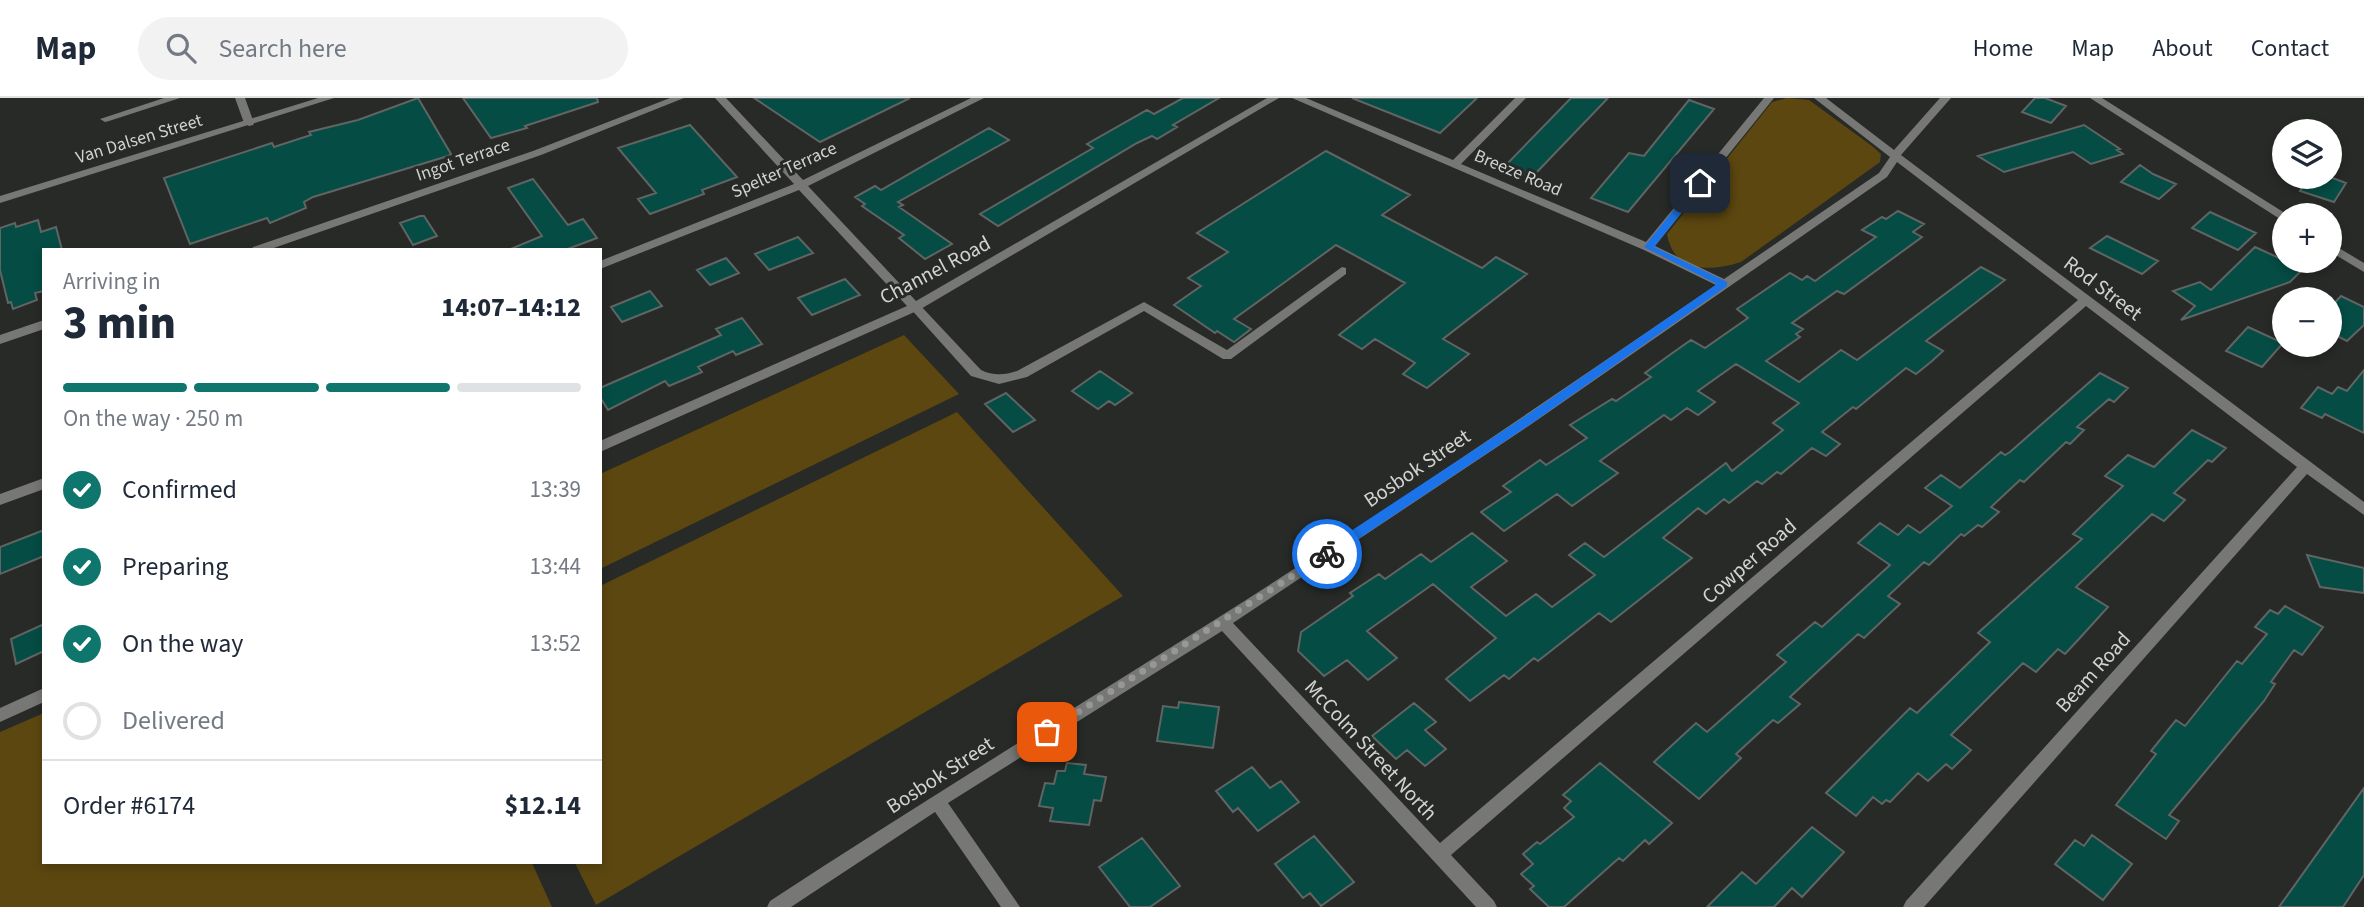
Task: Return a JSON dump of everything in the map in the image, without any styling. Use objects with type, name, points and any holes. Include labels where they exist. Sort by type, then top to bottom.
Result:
[{"type":"street","points":[[105,119],[176,98]]},
{"type":"street","points":[[240,98],[248,123]]},
{"type":"street","name":"Van Dalsen Street","points":[[0,201],[329,98]]},
{"type":"street","name":"Ingot Terrace","points":[[263,248],[537,153],[679,98]]},
{"type":"street","points":[[720,98],[976,373],[987,378],[1004,379],[1022,374],[1144,306],[1227,356],[1342,271]]},
{"type":"street","name":"Spelter Terrace","points":[[602,264],[801,185],[979,98]]},
{"type":"street","name":"Channel Road","points":[[602,446],[915,307],[1274,98]]},
{"type":"street","name":"Breeze Road","points":[[1297,98],[1648,247],[1724,284]]},
{"type":"street","points":[[1454,165],[1521,98]]},
{"type":"street","points":[[1648,247],[1769,98]]},
{"type":"street","name":"Rod Street","points":[[1819,98],[2364,510]]},
{"type":"street","name":"Bosbok Street","points":[[776,907],[937,801],[1223,622],[1525,422],[1883,175],[1946,98]]},
{"type":"street","points":[[2095,98],[2272,209]]},
{"type":"street","points":[[2342,254],[2364,268]]},
{"type":"street","name":"Cowper Road","points":[[1440,854],[2086,299]]},
{"type":"street","points":[[0,340],[42,325]]},
{"type":"street","name":"Beam Road","points":[[1912,907],[2306,466]]},
{"type":"street","points":[[0,500],[42,484]]},
{"type":"street","name":"McColm Street North","points":[[1223,622],[1488,907]]},
{"type":"street","points":[[0,715],[42,696]]},
{"type":"street","points":[[937,801],[1011,907]]},
{"type":"shaded area","points":[[1787,98],[1809,100],[1872,146],[1881,154],[1880,162],[1741,262],[1705,268],[1685,263],[1671,247],[1667,234],[1772,102]]},
{"type":"shaded area","points":[[904,335],[959,394],[602,568],[602,473]]},
{"type":"shaded area","points":[[957,412],[1123,596],[596,905],[576,864],[602,864],[602,585]]},
{"type":"shaded area","points":[[42,714],[42,864],[532,864],[552,907],[0,907],[0,732]]},
{"type":"building","points":[[418,98],[451,154],[448,156],[313,197],[304,202],[306,208],[270,223],[267,218],[190,244],[164,178],[272,143],[274,147],[311,135],[309,132],[358,120]]},
{"type":"building","points":[[463,98],[597,98],[598,102],[491,138]]},
{"type":"building","points":[[754,98],[910,98],[820,142]]},
{"type":"building","points":[[1183,98],[1219,98],[1173,125],[1177,127],[1157,139],[1152,136],[1137,143],[998,226],[980,214],[1093,148],[1087,144],[1147,110],[1154,114]]},
{"type":"building","points":[[1352,98],[1477,98],[1440,133]]},
{"type":"building","points":[[1571,98],[1608,98],[1535,174],[1528,172],[1525,175],[1504,167]]},
{"type":"building","points":[[2035,98],[2045,98],[2066,106],[2051,123],[2022,112]]},
{"type":"building","points":[[1689,100],[1714,109],[1628,212],[1591,198],[1629,153],[1644,156]]},
{"type":"building","points":[[690,125],[737,177],[702,190],[704,194],[650,214],[638,199],[656,193],[618,148]]},
{"type":"building","points":[[2084,125],[2120,149],[2117,150],[2123,154],[2091,164],[2073,152],[2004,172],[1978,156]]},
{"type":"building","points":[[989,128],[1009,140],[898,202],[903,205],[899,207],[952,244],[925,259],[899,238],[904,235],[862,206],[865,204],[855,197],[875,186],[881,190]]},
{"type":"building","points":[[1326,151],[1410,195],[1382,215],[1482,268],[1496,257],[1527,274],[1443,339],[1469,354],[1427,388],[1403,374],[1415,363],[1375,339],[1362,349],[1339,335],[1405,283],[1336,245],[1234,319],[1251,329],[1234,342],[1217,331],[1215,333],[1174,305],[1201,286],[1188,278],[1228,252],[1197,233]]},
{"type":"building","points":[[2140,165],[2176,184],[2159,199],[2121,182]]},
{"type":"building","points":[[533,179],[568,225],[583,219],[597,238],[570,248],[513,248],[542,236],[508,188]]},
{"type":"building","points":[[2342,182],[2346,183],[2334,202],[2300,191],[2342,189]]},
{"type":"building","points":[[1898,211],[1924,224],[1913,232],[1922,237],[1844,294],[1837,291],[1792,323],[1803,329],[1796,334],[1800,337],[1766,361],[1799,382],[1841,350],[1857,360],[1981,267],[2005,280],[1926,341],[1943,351],[1932,361],[1916,374],[1906,368],[1856,409],[1853,407],[1822,432],[1840,444],[1826,456],[1812,448],[1781,474],[1777,472],[1762,484],[1757,481],[1729,503],[1724,499],[1706,514],[1698,508],[1663,538],[1692,558],[1611,622],[1599,613],[1538,661],[1534,658],[1509,679],[1504,675],[1470,701],[1446,679],[1496,638],[1433,584],[1367,631],[1397,658],[1368,680],[1347,660],[1324,676],[1298,651],[1301,632],[1353,596],[1350,593],[1379,574],[1385,579],[1421,554],[1431,562],[1472,533],[1507,561],[1471,587],[1506,616],[1536,594],[1552,607],[1595,575],[1569,555],[1585,543],[1604,557],[1726,463],[1732,471],[1783,430],[1773,423],[1799,403],[1736,364],[1698,391],[1715,402],[1698,415],[1687,408],[1671,420],[1664,415],[1600,461],[1618,473],[1572,506],[1557,494],[1504,531],[1481,512],[1511,492],[1503,486],[1540,460],[1546,465],[1587,438],[1570,425],[1612,399],[1616,401],[1651,377],[1645,373],[1691,340],[1705,348],[1748,318],[1737,309],[1790,273],[1802,280],[1807,276],[1815,281],[1876,237],[1862,230],[1882,217],[1886,219]]},
{"type":"building","points":[[2210,212],[2256,233],[2238,250],[2192,228]]},
{"type":"building","points":[[424,216],[437,236],[413,245],[400,223]]},
{"type":"building","points":[[38,220],[41,232],[56,227],[61,248],[42,248],[42,291],[35,293],[37,300],[13,309],[11,302],[8,303],[0,270],[0,228],[15,223],[16,227]]},
{"type":"building","points":[[2107,236],[2158,261],[2142,274],[2090,248]]},
{"type":"building","points":[[798,237],[813,253],[769,270],[755,254]]},
{"type":"building","points":[[2255,247],[2272,255],[2272,273],[2299,273],[2290,282],[2181,320],[2195,306],[2173,291],[2200,282],[2211,290]]},
{"type":"building","points":[[726,258],[739,273],[710,285],[697,270]]},
{"type":"building","points":[[845,279],[860,295],[812,315],[798,298]]},
{"type":"building","points":[[650,291],[662,306],[622,322],[611,307]]},
{"type":"building","points":[[2342,296],[2364,307],[2364,325],[2347,341],[2342,338]]},
{"type":"building","points":[[742,318],[762,344],[736,355],[733,351],[698,367],[702,372],[669,386],[665,381],[608,410],[602,400],[602,387],[721,335],[716,329]]},
{"type":"building","points":[[2248,327],[2272,338],[2272,356],[2262,367],[2226,351]]},
{"type":"building","points":[[2364,370],[2364,433],[2325,414],[2322,418],[2301,408],[2318,387],[2332,394],[2338,387],[2347,391]]},
{"type":"building","points":[[1100,371],[1132,393],[1115,405],[1109,401],[1098,409],[1072,391]]},
{"type":"building","points":[[2100,373],[2128,388],[2114,402],[2109,399],[2077,427],[2084,430],[2070,444],[2066,442],[2024,482],[2020,480],[1991,507],[1999,512],[1982,527],[1978,525],[1964,536],[1961,534],[1929,565],[1924,562],[1888,596],[1900,604],[1864,638],[1858,634],[1790,697],[1800,704],[1778,723],[1773,720],[1736,754],[1741,758],[1699,799],[1654,762],[1696,723],[1707,732],[1786,662],[1777,655],[1815,622],[1822,627],[1890,565],[1858,543],[1880,523],[1898,535],[1908,525],[1920,533],[1952,506],[1925,488],[1941,475],[1960,488],[2001,452],[2005,455],[2010,452]]},
{"type":"building","points":[[1006,393],[1035,420],[1013,432],[985,404]]},
{"type":"building","points":[[2192,430],[2226,448],[2212,462],[2208,460],[2174,493],[2185,500],[2164,521],[2152,514],[2076,587],[2108,607],[2065,654],[2058,649],[2036,672],[2023,663],[1951,735],[1971,750],[1952,769],[1946,764],[1928,781],[1918,773],[1890,802],[1886,800],[1882,804],[1873,797],[1856,816],[1826,793],[1910,708],[1917,713],[1990,642],[1978,633],[2082,539],[2073,534],[2123,486],[2105,476],[2128,455],[2154,467]]},
{"type":"building","points":[[42,531],[42,557],[0,574],[0,547]]},
{"type":"building","points":[[2307,555],[2364,568],[2364,593],[2320,587]]},
{"type":"building","points":[[2285,606],[2323,627],[2302,655],[2294,650],[2271,682],[2275,684],[2264,701],[2169,815],[2179,821],[2166,839],[2116,805],[2156,754],[2151,751],[2176,720],[2185,726],[2237,661],[2242,664],[2267,634],[2255,627],[2270,610],[2278,614]]},
{"type":"building","points":[[42,625],[42,652],[16,664],[11,639]]},
{"type":"building","points":[[1179,702],[1219,707],[1213,748],[1157,741],[1163,706],[1178,708]]},
{"type":"building","points":[[1414,703],[1436,722],[1425,730],[1446,749],[1425,766],[1407,750],[1396,759],[1372,736]]},
{"type":"building","points":[[1067,763],[1086,765],[1084,774],[1106,777],[1101,801],[1094,800],[1089,825],[1050,821],[1053,808],[1039,806],[1045,783],[1054,784],[1057,771],[1065,771]]},
{"type":"building","points":[[1600,763],[1672,823],[1649,844],[1645,840],[1623,861],[1619,858],[1564,907],[1549,907],[1530,889],[1534,886],[1521,874],[1533,864],[1523,854],[1574,817],[1564,808],[1571,801],[1563,795]]},
{"type":"building","points":[[1252,767],[1270,788],[1281,781],[1299,802],[1258,831],[1238,808],[1233,812],[1216,791]]},
{"type":"building","points":[[2364,788],[2364,875],[2343,907],[2279,907]]},
{"type":"building","points":[[1812,827],[1844,852],[1802,897],[1792,888],[1774,907],[1707,907],[1742,872],[1756,884]]},
{"type":"building","points":[[2092,835],[2132,864],[2103,900],[2055,864],[2075,840],[2084,846]]},
{"type":"building","points":[[1314,836],[1354,882],[1321,906],[1310,893],[1303,898],[1275,864]]},
{"type":"building","points":[[1142,838],[1180,886],[1150,907],[1130,907],[1099,867]]},
{"type":"way so far","points":[[1047,732],[1327,554]]},
{"type":"route","points":[[1327,554],[1525,422],[1724,284],[1648,247],[1700,183]]}]
